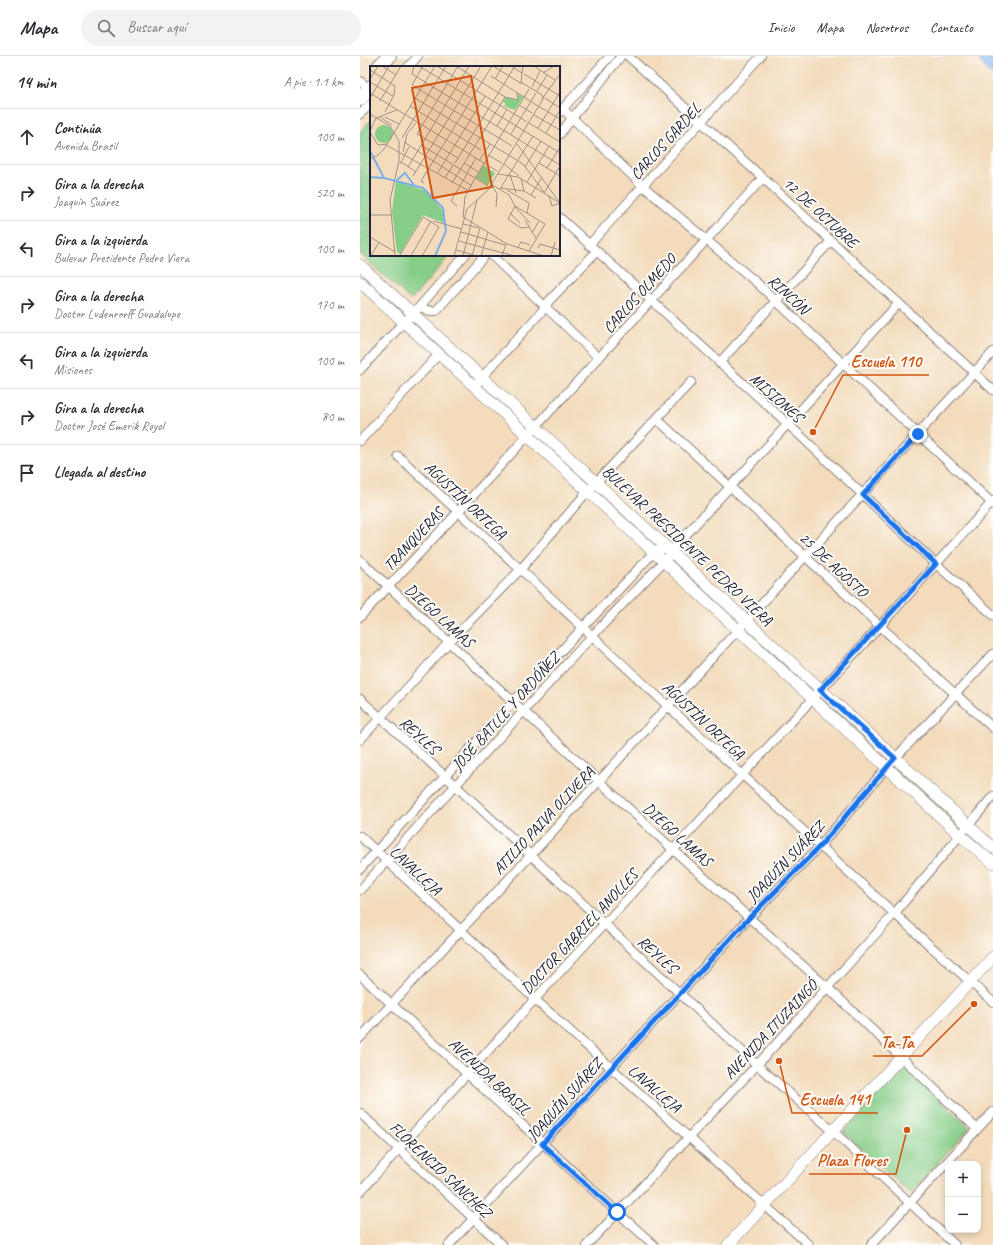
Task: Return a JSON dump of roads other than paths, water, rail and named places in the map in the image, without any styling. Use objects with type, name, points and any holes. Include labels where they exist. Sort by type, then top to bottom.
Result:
[{"type":"highway","points":[[379,66],[389,56]]},
{"type":"highway","points":[[391,66],[400,56]]},
{"type":"street","points":[[409,66],[418,56]]},
{"type":"street","points":[[561,111],[610,56]]},
{"type":"street","points":[[560,134],[621,56]]},
{"type":"street","name":"12 DE OCTUBRE","points":[[628,56],[993,390]]},
{"type":"street","name":"CARLOS GARDEL","points":[[589,245],[761,56]]},
{"type":"street","points":[[360,114],[365,90]]},
{"type":"street","name":"RINCÓN","points":[[561,111],[573,118],[643,186],[777,302],[843,365],[993,502]]},
{"type":"street","name":"CARLOS OLMEDO","points":[[536,427],[763,178]]},
{"type":"street","name":"MISIONES","points":[[560,218],[719,364],[788,424],[936,564],[993,615]]},
{"type":"street","points":[[719,364],[831,241]]},
{"type":"street","points":[[478,382],[596,252]]},
{"type":"street","points":[[360,370],[416,311],[464,256]]},
{"type":"street","points":[[416,311],[436,311],[484,256]]},
{"type":"street","points":[[492,256],[599,358]]},
{"type":"street","name":"BULEVAR PRESIDENTE PEDRO VIERA","points":[[360,266],[416,311],[527,436],[961,836],[993,863]]},
{"type":"street","name":"BULEVAR PRESIDENTE PEDRO VIERA","points":[[360,282],[439,354],[536,427],[967,826],[993,848]]},
{"type":"street","name":"JOSÉ BATLLE Y ORDÓÑEZ","points":[[360,890],[524,710],[668,557],[730,487],[899,303]]},
{"type":"street","name":"ATILIO PAIVA OLIVERA","points":[[360,1038],[747,621],[993,352]]},
{"type":"street","points":[[360,441],[439,354]]},
{"type":"street","points":[[360,740],[449,642],[520,570],[596,482],[691,382]]},
{"type":"street","name":"25 DE AGOSTO","points":[[657,419],[880,626],[993,728]]},
{"type":"street","name":"TRANQUERAS","points":[[360,617],[536,427]]},
{"type":"street","name":"AGUSTÍN ORTEGA","points":[[398,456],[894,914],[993,1002]]},
{"type":"street","name":"DOCTOR GABRIEL ANOLLES","points":[[360,1192],[398,1148],[467,1075],[535,999],[993,502]]},
{"type":"street","points":[[654,552],[658,549],[665,548],[671,552]]},
{"type":"street","name":"JOSÉ BATLLE Y ORDÓÑEZ","points":[[360,869],[514,701],[654,552]]},
{"type":"street","name":"DIEGO LAMAS","points":[[360,560],[524,710],[673,850],[750,917],[902,1056],[977,1129]]},
{"type":"street","name":"JOAQUÍN SUÁREZ","points":[[449,1245],[750,917],[821,845],[895,758],[993,654]]},
{"type":"street","name":"REYLES","points":[[360,699],[531,855],[757,1065],[833,1131],[956,1245]]},
{"type":"street","name":"AVENIDA ITUZAINGÓ","points":[[587,1245],[688,1136],[757,1065],[894,914],[993,796]]},
{"type":"street","name":"LAVALLEJA","points":[[360,836],[460,931],[809,1245]]},
{"type":"street","points":[[728,1245],[993,957]]},
{"type":"street","name":"AVENIDA BRASIL","points":[[360,975],[542,1144],[654,1245]]},
{"type":"street","points":[[871,1245],[993,1112]]},
{"type":"street","name":"FLORENCIO SÁNCHEZ","points":[[360,1113],[502,1245]]},
{"type":"waterway","points":[[983,56],[993,69]]},
{"type":"place","name":"Escuela 110","points":[[813,432]]},
{"type":"place","name":"Ta-Ta","points":[[974,1004]]},
{"type":"place","name":"Escuela 141","points":[[779,1061]]},
{"type":"place","name":"Plaza Flores","points":[[907,1130]]}]
